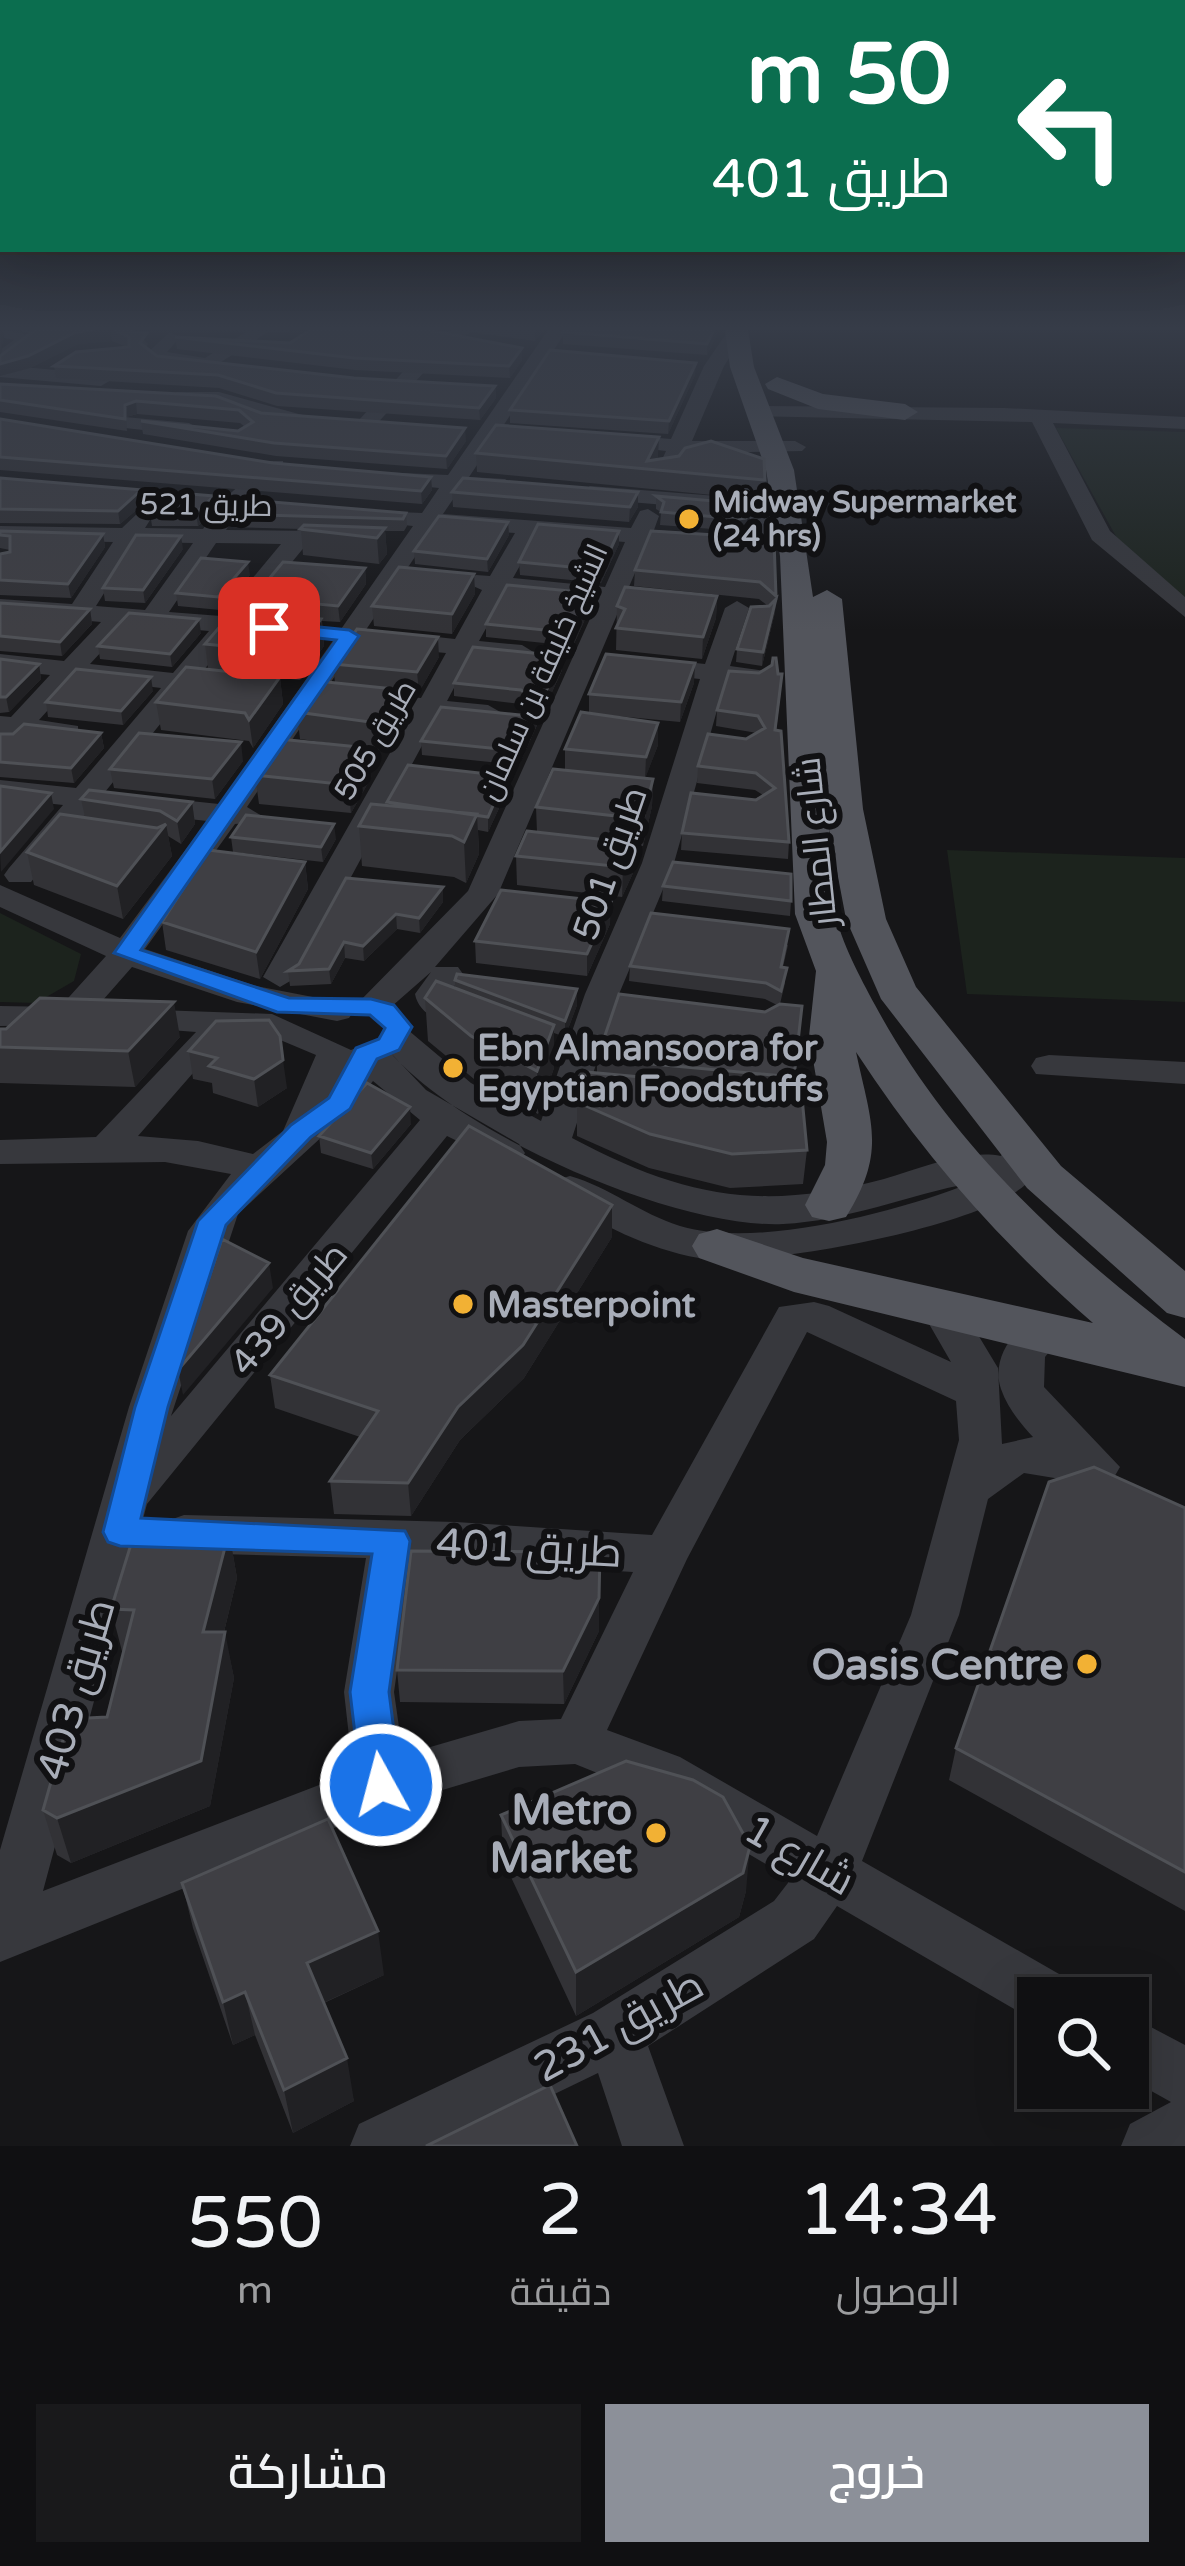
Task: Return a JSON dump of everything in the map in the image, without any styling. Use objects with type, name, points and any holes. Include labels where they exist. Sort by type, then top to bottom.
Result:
[{"type":"main road","points":[[690,446],[779,430]]},
{"type":"main road","name":"شارع المطار","points":[[780,430],[795,556],[815,914],[833,969],[868,1041],[1006,1173],[1180,1364]]},
{"type":"main road","name":"شارع المطار","points":[[780,430],[814,495],[844,808],[866,919],[896,991],[1006,1173],[1185,1300]]},
{"type":"main road","points":[[829,1205],[849,1165],[851,1142],[831,1036],[833,969]]},
{"type":"main road","points":[[717,1246],[794,1274],[1180,1364]]},
{"type":"street","points":[[144,430],[170,452]]},
{"type":"street","points":[[201,430],[235,430]]},
{"type":"street","points":[[0,1052],[54,1017],[127,953],[489,430]]},
{"type":"street","name":"الشيخ خليفة بن سلمان","points":[[354,1009],[430,972],[482,894],[503,844],[517,780],[587,660],[655,498],[695,430]]},
{"type":"street","points":[[1043,430],[1114,550],[1185,610]]},
{"type":"street","points":[[586,438],[690,446]]},
{"type":"street","points":[[154,616],[190,558],[232,504],[287,468],[243,462]]},
{"type":"street","points":[[366,475],[455,482]]},
{"type":"street","name":"طريق 505","points":[[280,977],[347,879],[362,828],[434,707],[534,511],[455,482]]},
{"type":"street","points":[[341,513],[639,536],[755,541],[762,535],[765,513],[760,508],[572,491]]},
{"type":"street","points":[[81,610],[149,495]]},
{"type":"street","points":[[195,500],[275,507]]},
{"type":"street","name":"طريق 521","points":[[1,546],[128,534],[411,543]]},
{"type":"street","points":[[300,538],[290,566],[229,624],[10,885],[127,953],[263,1001],[354,1009],[394,1018],[359,1049]]},
{"type":"street","points":[[190,558],[290,566]]},
{"type":"street","points":[[389,574],[654,599]]},
{"type":"street","points":[[0,606],[154,616],[756,677]]},
{"type":"street","name":"طريق 501","points":[[552,1143],[579,1075],[602,994],[651,914],[664,794],[683,734],[716,672],[737,608]]},
{"type":"street","points":[[6,732],[122,614]]},
{"type":"street","points":[[0,662],[521,716]]},
{"type":"street","points":[[6,732],[176,744]]},
{"type":"street","points":[[683,734],[729,741]]},
{"type":"street","points":[[517,780],[569,785]]},
{"type":"street","points":[[0,789],[272,819]]},
{"type":"street","points":[[664,794],[708,798]]},
{"type":"street","points":[[58,831],[100,837]]},
{"type":"street","points":[[503,844],[547,850]]},
{"type":"street","points":[[192,861],[233,866]]},
{"type":"street","points":[[295,873],[347,879]]},
{"type":"street","points":[[594,908],[651,914]]},
{"type":"street","points":[[490,979],[430,972],[434,1002],[500,1032]]},
{"type":"street","points":[[557,988],[643,999]]},
{"type":"street","name":"طريق 403","points":[[2,1934],[152,1407],[208,1231],[220,1211],[260,1170],[340,1103],[359,1049],[317,1028],[354,1009]]},
{"type":"street","points":[[0,1016],[272,1024],[359,1049],[460,1093],[625,1184],[717,1213],[762,1214],[829,1205],[1006,1173]]},
{"type":"street","points":[[103,1152],[202,1041]]},
{"type":"street","points":[[542,1047],[579,1075],[617,1093]]},
{"type":"street","points":[[359,1049],[442,1118],[670,1239],[717,1246],[761,1245],[856,1228],[1006,1173]]},
{"type":"street","points":[[1049,1066],[1185,1073]]},
{"type":"street","name":"طريق 439","points":[[125,1514],[442,1118]]},
{"type":"street","points":[[0,1152],[202,1153],[260,1170]]},
{"type":"street","points":[[942,1310],[967,1346],[980,1393]]},
{"type":"street","name":"طريق 401","points":[[576,1742],[665,1555],[794,1318],[814,1317],[980,1393]]},
{"type":"street","points":[[972,1487],[1001,1459],[1014,1455],[1035,1453],[1097,1467],[1058,1436],[1021,1385],[1016,1371],[1020,1358],[1043,1333]]},
{"type":"street","name":"طريق 231","points":[[381,2146],[614,2035],[794,1920],[830,1871],[935,1615],[972,1487],[984,1415],[980,1393]]},
{"type":"street","name":"طريق 401","points":[[125,1514],[392,1541],[665,1555]]},
{"type":"street","name":"طريق 401","points":[[381,1785],[369,1692],[392,1541]]},
{"type":"street","name":"شارع 1","points":[[2,1934],[381,1785],[519,1744],[576,1742],[661,1774],[1017,1981]]},
{"type":"street","points":[[614,2035],[653,2146]]},
{"type":"street","points":[[1149,2057],[1185,2078]]},
{"type":"street","points":[[1152,2146],[1185,2127]]},
{"type":"shaded area","points":[[1057,430],[1185,432],[1185,600],[1123,549]]},
{"type":"shaded area","points":[[947,850],[1185,858],[1185,1002],[967,994]]},
{"type":"shaded area","points":[[0,913],[81,954],[74,981],[36,1003],[0,1002]]},
{"type":"building","points":[[0,430],[69,430],[273,463],[431,477],[421,491],[0,457]]},
{"type":"building","points":[[196,430],[464,430],[446,456],[274,443]]},
{"type":"building","points":[[492,430],[659,437],[647,461],[679,456],[685,448],[711,441],[764,459],[765,480],[476,453]]},
{"type":"building","points":[[0,478],[214,496],[196,513],[150,512],[154,503],[139,492],[118,511],[0,509]]},
{"type":"building","points":[[463,478],[638,492],[630,507],[452,492]]},
{"type":"building","points":[[656,496],[749,504],[746,518],[739,519],[661,512],[664,502]]},
{"type":"building","points":[[222,498],[406,513],[403,519],[230,514],[233,507]]},
{"type":"building","points":[[439,516],[508,522],[487,559],[414,551]]},
{"type":"building","points":[[538,524],[619,531],[601,570],[519,562]]},
{"type":"building","points":[[304,525],[385,528],[377,538],[300,529]]},
{"type":"building","points":[[0,531],[103,534],[68,584],[0,580],[0,554],[10,552],[10,536]]},
{"type":"building","points":[[651,531],[774,540],[776,596],[760,582],[635,570]]},
{"type":"building","points":[[136,535],[181,536],[143,590],[103,588]]},
{"type":"building","points":[[201,558],[248,562],[218,597],[176,593]]},
{"type":"building","points":[[283,562],[365,568],[338,606],[253,598]]},
{"type":"building","points":[[399,567],[474,574],[452,614],[372,606]]},
{"type":"building","points":[[507,585],[591,593],[573,633],[486,624]]},
{"type":"building","points":[[625,587],[717,596],[703,637],[616,628],[625,609],[617,606]]},
{"type":"building","points":[[776,599],[763,652],[737,649],[751,607],[769,606]]},
{"type":"building","points":[[0,603],[90,609],[60,642],[0,636]]},
{"type":"building","points":[[234,610],[321,619],[297,653],[205,644]]},
{"type":"building","points":[[129,613],[199,619],[170,654],[98,646]]},
{"type":"building","points":[[357,629],[438,637],[417,672],[333,664]]},
{"type":"building","points":[[473,647],[562,656],[519,751],[421,741],[441,707],[520,715],[539,704],[521,690],[454,683]]},
{"type":"building","points":[[606,654],[695,663],[681,702],[589,694]]},
{"type":"building","points":[[773,658],[782,674],[775,730],[781,731],[789,842],[682,833],[691,793],[756,800],[775,788],[756,773],[698,766],[708,734],[746,739],[765,728],[758,716],[717,710],[729,671],[759,673],[772,665]]},
{"type":"building","points":[[0,659],[39,664],[6,697],[0,697]]},
{"type":"building","points":[[186,667],[280,677],[249,720],[245,713],[156,702]]},
{"type":"building","points":[[76,669],[151,677],[121,711],[46,702]]},
{"type":"building","points":[[317,681],[404,690],[384,724],[297,712]]},
{"type":"building","points":[[581,712],[658,723],[646,757],[565,749]]},
{"type":"building","points":[[24,724],[101,733],[71,768],[0,762],[0,734],[13,734]]},
{"type":"building","points":[[139,733],[241,742],[212,779],[110,769]]},
{"type":"building","points":[[279,739],[369,748],[348,785],[255,775]]},
{"type":"building","points":[[408,765],[506,776],[488,817],[387,802]]},
{"type":"building","points":[[553,769],[653,779],[643,819],[536,807]]},
{"type":"building","points":[[0,786],[51,793],[0,852]]},
{"type":"building","points":[[89,790],[192,802],[177,821],[160,811],[81,799]]},
{"type":"building","points":[[371,804],[477,814],[464,842],[452,836],[359,826]]},
{"type":"building","points":[[60,814],[157,828],[166,824],[117,886],[27,852]]},
{"type":"building","points":[[246,815],[334,824],[321,847],[231,837]]},
{"type":"building","points":[[527,831],[634,843],[623,867],[516,856]]},
{"type":"building","points":[[208,850],[305,862],[256,952],[162,922]]},
{"type":"building","points":[[673,862],[791,874],[791,901],[663,886]]},
{"type":"building","points":[[346,878],[443,887],[419,918],[396,914],[363,946],[344,942],[329,969],[288,971],[299,964]]},
{"type":"building","points":[[501,890],[611,902],[587,954],[475,941]]},
{"type":"building","points":[[651,913],[789,929],[781,991],[766,983],[630,966]]},
{"type":"building","points":[[457,974],[577,989],[565,1021],[455,980]]},
{"type":"building","points":[[436,981],[554,1025],[537,1071],[471,1036],[425,998]]},
{"type":"building","points":[[619,994],[765,1012],[780,1004],[802,1006],[794,1077],[597,1059]]},
{"type":"building","points":[[40,998],[174,1002],[128,1051],[0,1047],[0,1029],[6,1029]]},
{"type":"building","points":[[269,1020],[280,1036],[283,1060],[254,1079],[209,1066],[217,1058],[189,1051],[216,1021]]},
{"type":"building","points":[[587,1072],[792,1091],[801,1087],[807,1150],[732,1154],[650,1134],[577,1102]]},
{"type":"building","points":[[367,1083],[410,1107],[371,1153],[319,1136]]},
{"type":"building","name":"Masterpoint","points":[[469,1126],[612,1205],[523,1345],[458,1407],[408,1483],[330,1481],[378,1411],[270,1375]]},
{"type":"building","points":[[222,1239],[269,1263],[178,1370]]},
{"type":"building","name":"Oasis Centre","points":[[1094,1467],[1185,1508],[1185,1872],[956,1748],[1049,1482]]},
{"type":"building","points":[[136,1528],[229,1532],[203,1632],[225,1632],[201,1761],[57,1818],[43,1810],[69,1719],[107,1717],[134,1610],[111,1609]]},
{"type":"building","points":[[411,1551],[600,1552],[599,1598],[563,1671],[397,1670]]},
{"type":"building","points":[[626,1761],[693,1780],[723,1797],[750,1846],[743,1873],[576,1972],[501,1815]]},
{"type":"building","points":[[328,1819],[378,1931],[307,1963],[347,2058],[284,2090],[245,1992],[223,2002],[182,1883]]},
{"type":"building","points":[[550,2085],[577,2146],[426,2146]]},
{"type":"place","name":"Midway Supermarket (24 hrs)","points":[[689,519]]},
{"type":"place","name":"Ebn Almansoora for Egyptian Foodstuffs","points":[[453,1068]]},
{"type":"place","name":"Masterpoint","points":[[463,1304]]},
{"type":"place","name":"Oasis Centre","points":[[1087,1664]]},
{"type":"place","name":"Metro Market","points":[[656,1833]]},
{"type":"route","points":[[269,628],[349,636],[127,953],[263,1001],[338,1011],[371,1007],[385,1011],[398,1027],[389,1044],[366,1054],[362,1071],[340,1103],[301,1131],[213,1221],[152,1407],[120,1532],[392,1541],[369,1692],[381,1785]]}]
